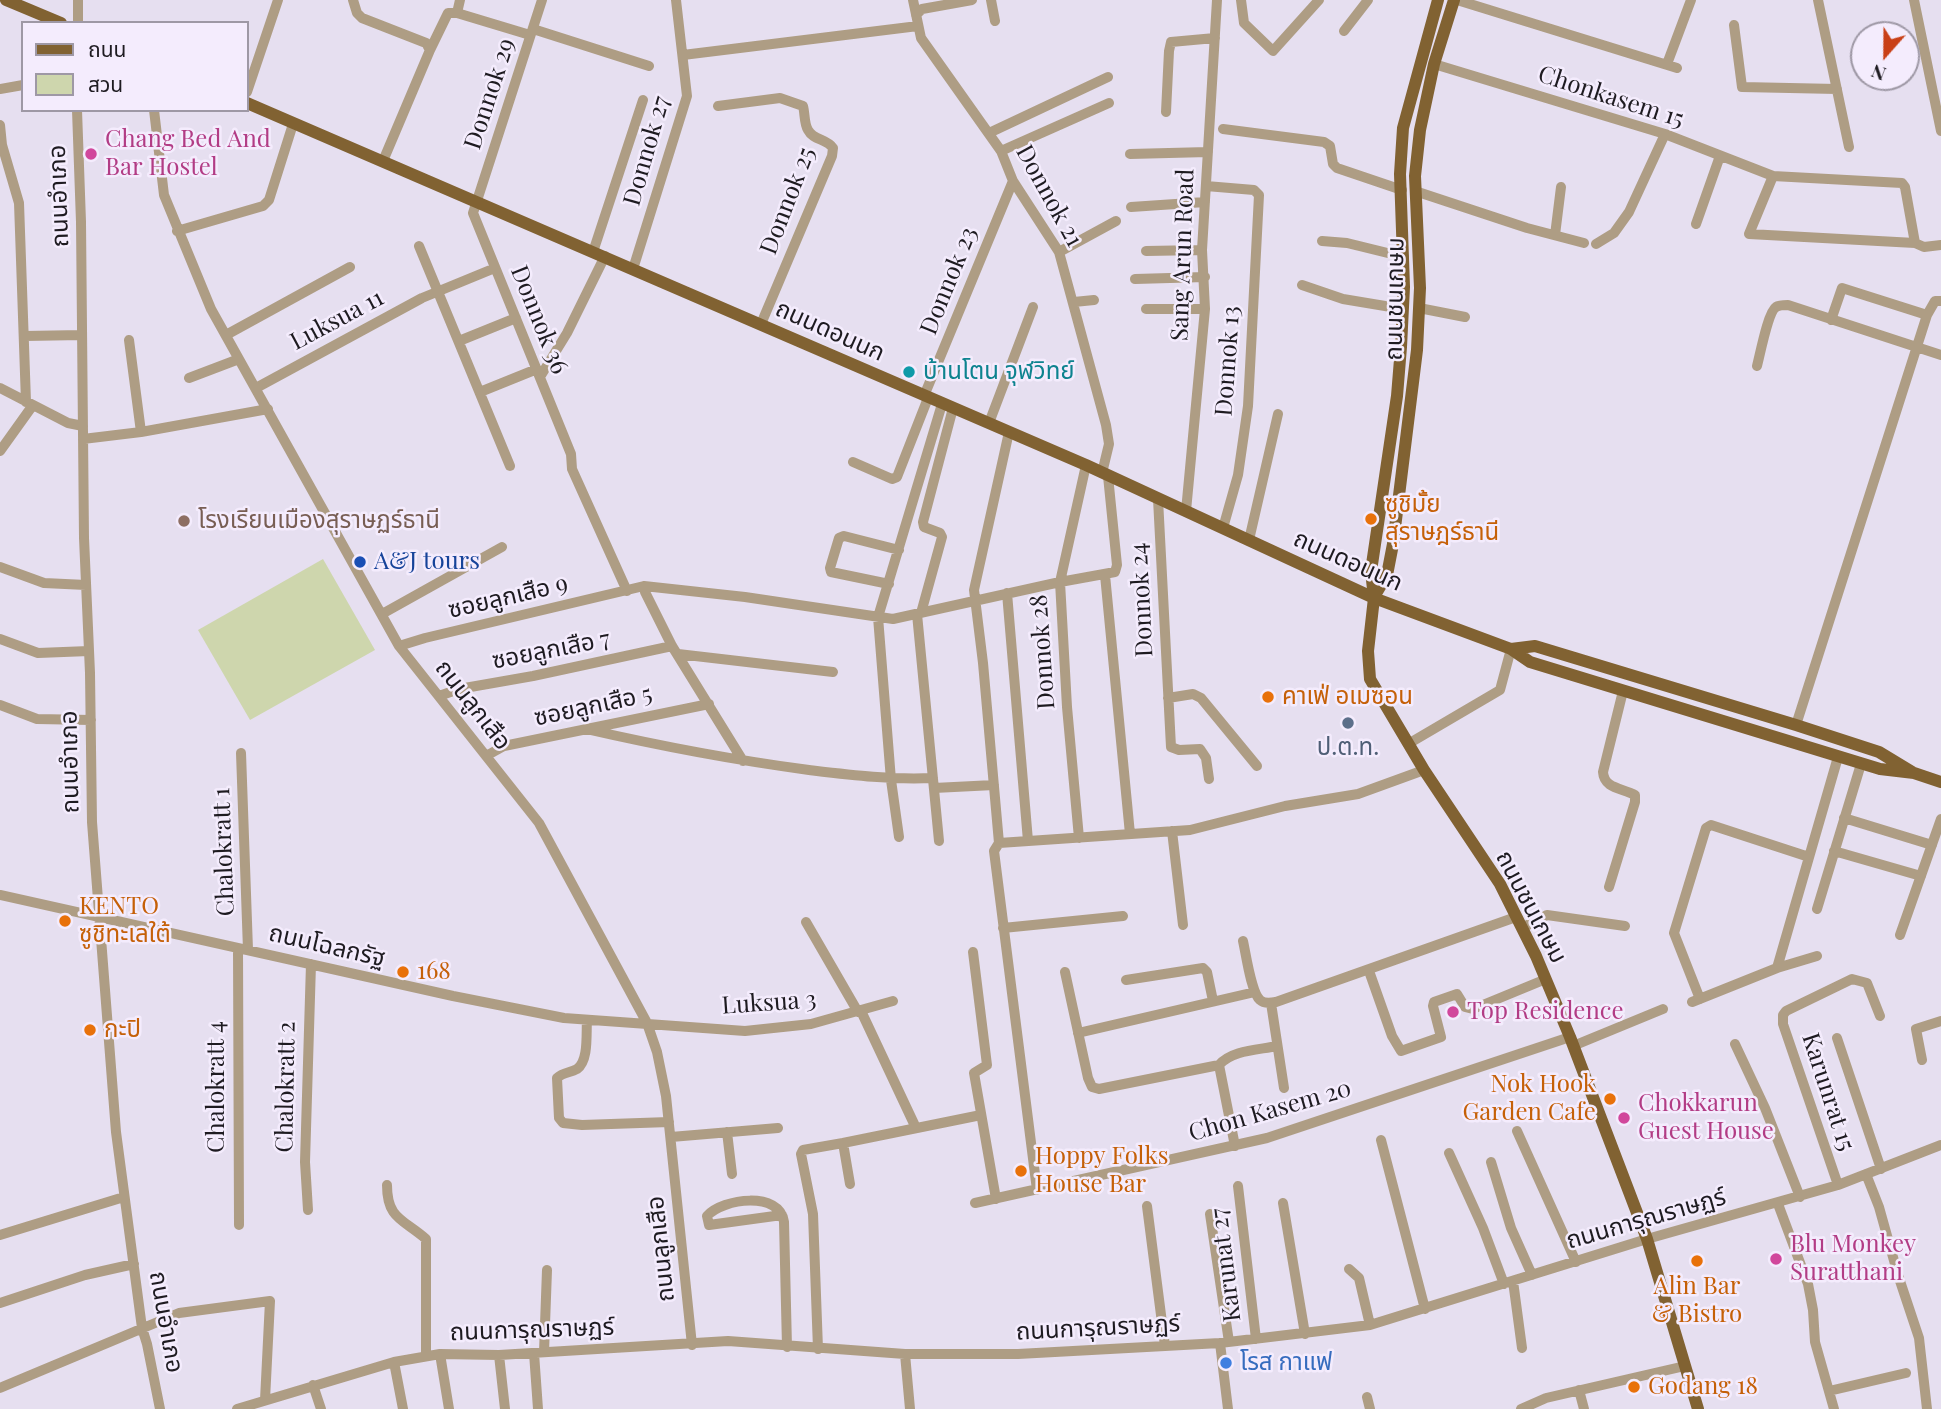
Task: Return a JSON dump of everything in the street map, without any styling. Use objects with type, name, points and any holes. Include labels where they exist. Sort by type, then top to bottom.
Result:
[{"type":"main road","points":[[6,0],[56,21]]},
{"type":"main road","name":"ถนนชนเกษม","points":[[1438,0],[1403,128],[1400,174],[1404,257],[1403,309],[1396,396],[1371,571],[1374,598],[1368,651],[1370,679],[1424,770],[1500,884],[1546,979],[1647,1239],[1698,1409]]},
{"type":"main road","name":"ถนนชนเกษม","points":[[1374,598],[1387,575],[1393,544],[1417,350],[1418,192],[1415,176],[1420,130],[1434,64],[1455,0]]},
{"type":"main road","name":"ถนนดอนนก","points":[[248,103],[1086,465],[1374,598],[1511,649],[1530,662],[1861,764],[1914,773],[1941,782]]},
{"type":"main road","name":"ถนนดอนนก","points":[[1511,649],[1535,646],[1796,724],[1879,752],[1914,773]]},
{"type":"street","points":[[78,0],[78,21]]},
{"type":"street","points":[[248,89],[278,0]]},
{"type":"street","points":[[353,0],[357,13],[362,18],[426,43],[430,50]]},
{"type":"street","points":[[457,13],[460,0]]},
{"type":"street","name":"Donnok 29","points":[[477,201],[542,0]]},
{"type":"street","name":"Donnok 27","points":[[634,270],[687,96],[676,0]]},
{"type":"street","name":"Donnok 21","points":[[913,0],[926,46],[1001,151],[1013,181],[1059,252],[1106,425],[1109,444],[1105,474]]},
{"type":"street","points":[[682,55],[917,20],[922,9],[972,0]]},
{"type":"street","points":[[991,0],[995,21]]},
{"type":"street","name":"Sang Arun Road","points":[[1186,511],[1205,309],[1202,250],[1217,0]]},
{"type":"street","points":[[1241,0],[1244,23],[1273,51],[1319,0]]},
{"type":"street","points":[[1343,31],[1368,0]]},
{"type":"street","points":[[1455,0],[1672,66],[1691,0]]},
{"type":"street","points":[[1818,0],[1849,147]]},
{"type":"street","points":[[1914,0],[1941,131]]},
{"type":"street","points":[[383,161],[448,13],[531,32],[649,66]]},
{"type":"street","points":[[1734,25],[1742,86],[1837,89]]},
{"type":"street","points":[[1166,112],[1171,42],[1215,38]]},
{"type":"street","name":"Chonkasem 15","points":[[1434,64],[1665,134],[1773,176],[1902,183],[1915,243]]},
{"type":"street","points":[[989,133],[1108,77]]},
{"type":"street","points":[[0,89],[21,85]]},
{"type":"street","name":"Donnok 25","points":[[718,106],[780,98],[803,106],[806,128],[811,134],[829,142],[833,148],[832,156],[761,324]]},
{"type":"street","points":[[480,392],[538,373],[567,333],[599,254],[643,100]]},
{"type":"street","points":[[1001,151],[1109,103]]},
{"type":"street","name":"ถนนอำเภอ","points":[[77,112],[82,222],[83,439],[92,822],[116,1132],[142,1328],[160,1409]]},
{"type":"street","name":"ถนนลูกเสือ","points":[[154,112],[164,195],[211,309],[400,646],[539,823],[647,1023],[657,1052],[669,1122],[692,1345]]},
{"type":"street","points":[[177,231],[263,206],[269,200],[293,124]]},
{"type":"street","points":[[0,125],[2,145],[19,202],[30,404],[0,451]]},
{"type":"street","points":[[1223,129],[1324,142],[1330,146],[1333,164],[1337,168],[1402,190]]},
{"type":"street","points":[[1418,192],[1590,244],[1614,233],[1629,212],[1665,134]]},
{"type":"street","points":[[1130,154],[1208,152]]},
{"type":"street","points":[[1696,224],[1720,156]]},
{"type":"street","points":[[1773,176],[1749,234],[1915,243],[1924,247],[1941,245]]},
{"type":"street","name":"Donnok 23","points":[[853,463],[892,479],[897,477],[926,397],[1013,181]]},
{"type":"street","name":"Donnok 13","points":[[1206,186],[1254,190],[1259,195],[1248,406],[1238,475],[1223,528]]},
{"type":"street","points":[[1555,235],[1560,187]]},
{"type":"street","name":"Donnok 36","points":[[477,201],[473,213],[571,454],[572,469],[627,591]]},
{"type":"street","points":[[1130,207],[1205,202]]},
{"type":"street","points":[[1059,252],[1116,221]]},
{"type":"street","points":[[1322,241],[1348,243],[1404,257]]},
{"type":"street","points":[[419,246],[510,466]]},
{"type":"street","points":[[1146,251],[1202,250]]},
{"type":"street","points":[[226,335],[350,267]]},
{"type":"street","name":"Luksua 11","points":[[256,387],[438,291],[495,268]]},
{"type":"street","points":[[1135,279],[1205,277]]},
{"type":"street","points":[[1302,285],[1343,299],[1403,309]]},
{"type":"street","points":[[1831,320],[1842,288],[1927,316]]},
{"type":"street","points":[[1074,302],[1094,300]]},
{"type":"street","points":[[1796,724],[1927,316],[1935,301],[1941,301]]},
{"type":"street","points":[[1757,366],[1775,308],[1788,305],[1941,355]]},
{"type":"street","points":[[989,423],[1033,307]]},
{"type":"street","points":[[1419,308],[1465,317]]},
{"type":"street","points":[[1146,309],[1205,309]]},
{"type":"street","points":[[459,341],[516,318]]},
{"type":"street","points":[[25,336],[82,335]]},
{"type":"street","points":[[129,340],[141,432]]},
{"type":"street","points":[[189,378],[239,359]]},
{"type":"street","points":[[0,388],[68,423],[83,426]]},
{"type":"street","points":[[899,837],[891,780],[878,617],[948,406]]},
{"type":"street","points":[[939,841],[919,614],[942,537],[940,533],[923,527],[923,522],[948,406]]},
{"type":"street","points":[[83,439],[141,432],[268,409]]},
{"type":"street","points":[[1249,540],[1278,414]]},
{"type":"street","points":[[1009,432],[974,590],[999,843],[993,851],[1037,1189]]},
{"type":"street","name":"Donnok 28","points":[[1079,838],[1060,582],[1086,465]]},
{"type":"street","points":[[743,761],[675,650],[644,586],[745,597],[893,619],[1060,582],[1105,575],[1115,572],[1117,565],[1105,474]]},
{"type":"street","name":"Donnok 24","points":[[1158,499],[1171,747],[1180,750],[1200,749],[1206,758],[1209,779]]},
{"type":"street","points":[[889,584],[831,572],[830,568],[838,541],[844,536],[899,550]]},
{"type":"street","points":[[382,614],[502,547]]},
{"type":"street","points":[[0,567],[44,583],[86,585]]},
{"type":"street","points":[[1105,575],[1130,834]]},
{"type":"street","name":"ซอยลูกเสือ 9","points":[[400,646],[644,586]]},
{"type":"street","points":[[1007,593],[1028,841]]},
{"type":"street","points":[[0,639],[38,653],[89,651]]},
{"type":"street","points":[[1408,744],[1500,690],[1511,649]]},
{"type":"street","name":"ซอยลูกเสือ 7","points":[[439,696],[459,689],[675,650],[833,672]]},
{"type":"street","points":[[1609,887],[1635,802],[1635,795],[1603,779],[1623,691]]},
{"type":"street","points":[[1168,698],[1194,694],[1201,698],[1257,766]]},
{"type":"street","name":"ซอยลูกเสือ 5","points":[[486,756],[504,746],[709,704]]},
{"type":"street","points":[[0,705],[37,719],[91,720]]},
{"type":"street","points":[[586,729],[676,750],[743,761],[891,780],[994,785]]},
{"type":"street","name":"Chalokratt 1","points":[[242,753],[243,949]]},
{"type":"street","points":[[1777,968],[1839,757]]},
{"type":"street","points":[[1817,909],[1861,764]]},
{"type":"street","points":[[999,843],[1190,830],[1285,806],[1358,794],[1424,770]]},
{"type":"street","points":[[1844,818],[1933,845]]},
{"type":"street","points":[[1900,935],[1941,819]]},
{"type":"street","points":[[1808,856],[1711,824],[1706,828],[1675,929],[1675,940],[1696,1001],[1777,968],[1817,956]]},
{"type":"street","points":[[1172,831],[1183,925]]},
{"type":"street","points":[[1834,851],[1921,876]]},
{"type":"street","name":"ถนนโฉลกรัฐ","points":[[0,895],[453,996],[564,1018],[647,1023]]},
{"type":"street","points":[[1242,941],[1255,992],[1260,1000],[1271,1003],[1546,915],[1625,926]]},
{"type":"street","points":[[1003,928],[1123,916]]},
{"type":"street","points":[[806,922],[860,1011],[916,1128]]},
{"type":"street","name":"Chalokratt 4","points":[[239,1225],[243,949]]},
{"type":"street","points":[[972,952],[987,1065],[974,1073],[996,1199]]},
{"type":"street","name":"Chalokratt 2","points":[[308,1210],[305,1162],[311,964]]},
{"type":"street","points":[[1126,980],[1203,968],[1207,972],[1213,1002]]},
{"type":"street","points":[[1369,971],[1392,1037],[1401,1051],[1441,1037],[1434,1002],[1457,994],[1465,1007],[1473,1009],[1546,979]]},
{"type":"street","points":[[1065,972],[1092,1087],[1099,1089],[1219,1065],[1224,1059],[1239,1053],[1277,1046]]},
{"type":"street","name":"Karunrat 15","points":[[1838,1185],[1783,1024],[1783,1015],[1786,1011],[1852,979],[1867,983],[1880,1016]]},
{"type":"street","points":[[1078,1033],[1255,992]]},
{"type":"street","name":"Luksua 3","points":[[647,1023],[745,1031],[811,1024],[893,1001]]},
{"type":"street","points":[[1271,1003],[1284,1088]]},
{"type":"street","name":"Chon Kasem 20","points":[[975,1203],[1267,1138],[1572,1042],[1663,1009]]},
{"type":"street","points":[[587,1020],[581,1065],[561,1074],[558,1079],[559,1118],[562,1123],[582,1125],[669,1122]]},
{"type":"street","points":[[1922,1060],[1916,1030],[1941,1021]]},
{"type":"street","points":[[1837,1038],[1881,1169]]},
{"type":"street","points":[[1735,1044],[1765,1108],[1800,1197]]},
{"type":"street","points":[[1219,1065],[1236,1146]]},
{"type":"street","points":[[818,1349],[813,1214],[801,1154],[803,1150],[981,1115]]},
{"type":"street","points":[[671,1137],[778,1128]]},
{"type":"street","points":[[1517,1131],[1576,1262]]},
{"type":"street","points":[[727,1132],[732,1174]]},
{"type":"street","points":[[1381,1140],[1425,1309]]},
{"type":"street","points":[[843,1143],[850,1184]]},
{"type":"street","name":"ถนนการุณราษฏร์","points":[[237,1409],[394,1362],[440,1354],[499,1355],[728,1342],[905,1354],[1018,1354],[1224,1342],[1370,1325],[1647,1239],[1778,1204],[1838,1185],[1941,1145]]},
{"type":"street","points":[[1449,1153],[1508,1283],[1522,1348]]},
{"type":"street","points":[[1491,1162],[1511,1228],[1532,1275]]},
{"type":"street","points":[[1866,1174],[1879,1207],[1919,1338],[1927,1409]]},
{"type":"street","points":[[387,1185],[387,1201],[392,1213],[426,1239],[426,1356]]},
{"type":"street","name":"Karunat 27","points":[[1238,1186],[1256,1339]]},
{"type":"street","points":[[0,1235],[124,1197]]},
{"type":"street","points":[[782,1215],[709,1225],[707,1216],[722,1206],[745,1201],[776,1207],[782,1215],[787,1347]]},
{"type":"street","points":[[1283,1203],[1305,1334]]},
{"type":"street","points":[[1778,1204],[1808,1284],[1815,1342],[1834,1409]]},
{"type":"street","points":[[1147,1206],[1165,1346]]},
{"type":"street","points":[[1210,1214],[1224,1342],[1228,1409]]},
{"type":"street","points":[[0,1303],[85,1275],[134,1265]]},
{"type":"street","points":[[1349,1269],[1359,1278],[1370,1325]]},
{"type":"street","points":[[538,1409],[539,1353],[547,1270]]},
{"type":"street","points":[[0,1388],[184,1311],[270,1301],[259,1404]]},
{"type":"street","points":[[440,1354],[449,1409]]},
{"type":"street","points":[[905,1354],[910,1409]]},
{"type":"street","points":[[499,1355],[505,1409]]},
{"type":"street","points":[[394,1362],[403,1409]]},
{"type":"street","points":[[1521,1409],[1546,1398],[1685,1366]]},
{"type":"street","points":[[1829,1391],[1906,1373]]},
{"type":"street","points":[[313,1385],[321,1409]]},
{"type":"street","points":[[1579,1390],[1584,1409]]},
{"type":"street","points":[[1367,1397],[1370,1409]]},
{"type":"green space","points":[[323,559],[375,650],[250,720],[198,630]]},
{"type":"place","name":"Chang Bed And Bar Hostel","points":[[91,154]]},
{"type":"place","name":"บ้านโตน จุฬวิทย์","points":[[909,372]]},
{"type":"place","name":"ซูชิมั้ย สุราษฎร์ธานี","points":[[1371,519]]},
{"type":"place","name":"โรงเรียนเมืองสุราษฏร์ธานี","points":[[184,521]]},
{"type":"place","name":"A&J tours","points":[[360,562]]},
{"type":"place","name":"คาเฟ่ อเมซอน","points":[[1268,697]]},
{"type":"place","name":"ป.ต.ท.","points":[[1348,723]]},
{"type":"place","name":"KENTO ซูชิทะเลใต้","points":[[65,921]]},
{"type":"place","name":"168","points":[[403,972]]},
{"type":"place","name":"Top Residence","points":[[1453,1012]]},
{"type":"place","name":"กะปิ","points":[[90,1030]]},
{"type":"place","name":"Nok Hook Garden Cafe","points":[[1610,1099]]},
{"type":"place","name":"Chokkarun Guest House","points":[[1624,1118]]},
{"type":"place","name":"Hoppy Folks House Bar","points":[[1021,1171]]},
{"type":"place","name":"Blu Monkey Suratthani","points":[[1776,1259]]},
{"type":"place","name":"Alin Bar & Bistro","points":[[1697,1261]]},
{"type":"place","name":"โรส กาแฟ","points":[[1226,1363]]},
{"type":"place","name":"Godang 18","points":[[1634,1387]]}]
